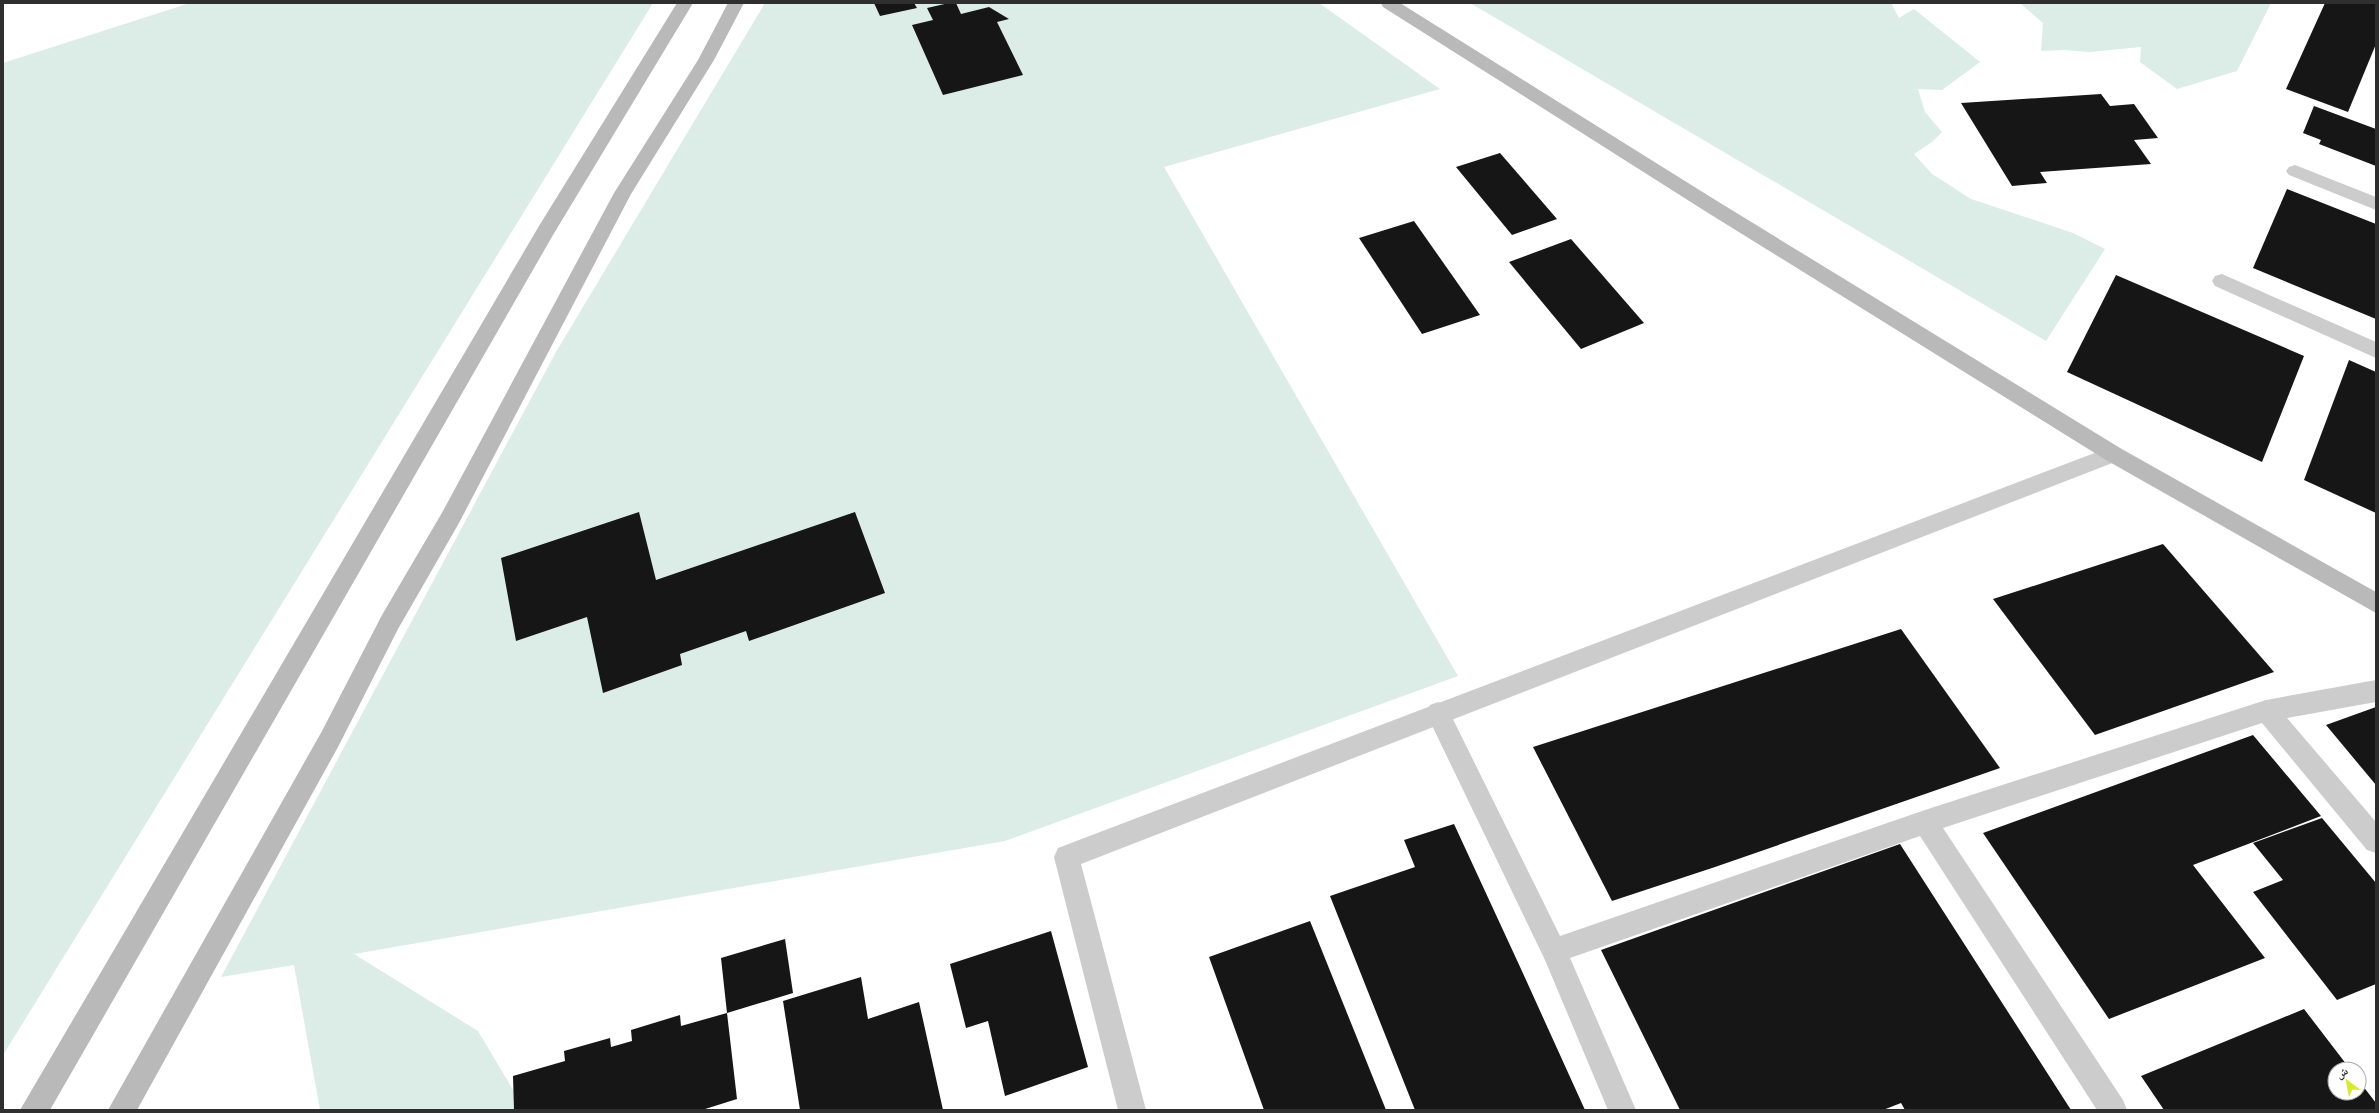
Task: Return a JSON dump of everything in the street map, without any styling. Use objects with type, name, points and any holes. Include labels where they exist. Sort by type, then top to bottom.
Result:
[{"type":"main road","points":[[34,1110],[538,245],[685,3]]},
{"type":"main road","points":[[122,1110],[330,739],[390,622],[451,517],[623,193],[706,60],[736,3]]},
{"type":"main road","points":[[1389,3],[1711,206],[2113,454],[2376,603]]},
{"type":"street","points":[[2295,171],[2376,204]]},
{"type":"street","points":[[2222,281],[2376,350]]},
{"type":"street","points":[[1132,1110],[1066,857],[1438,712],[2113,454]]},
{"type":"street","points":[[1554,951],[1925,822],[2266,711],[2376,691]]},
{"type":"street","points":[[2266,711],[2376,841]]},
{"type":"street","points":[[1438,712],[1554,951],[1622,1110]]},
{"type":"street","points":[[1925,822],[2114,1110]]},
{"type":"shaded area","points":[[190,3],[653,3],[3,1055],[3,63]]},
{"type":"shaded area","points":[[765,3],[1319,3],[1440,89],[1164,167],[1458,676],[1005,841],[354,954],[478,1031],[525,1110],[320,1110],[294,965],[221,977],[556,352]]},
{"type":"shaded area","points":[[1470,3],[1891,3],[1899,18],[1914,9],[1980,62],[1942,90],[1918,89],[1925,112],[1942,132],[1932,142],[1914,154],[1932,174],[1971,199],[2073,233],[2105,249],[2046,341]]},
{"type":"shaded area","points":[[2020,3],[2271,3],[2237,71],[2177,89],[2140,62],[2141,47],[2090,52],[2064,50],[2041,51],[2043,23]]},
{"type":"building","points":[[874,3],[914,3],[917,8],[880,16]]},
{"type":"building","points":[[956,3],[961,14],[989,7],[1009,19],[997,22],[1023,75],[943,95],[912,25],[933,20],[927,8]]},
{"type":"building","points":[[2325,3],[2376,4],[2376,44],[2348,112],[2286,89]]},
{"type":"building","points":[[2101,94],[2110,106],[2134,104],[2158,138],[2134,140],[2151,164],[2040,172],[2047,183],[2012,186],[1961,103]]},
{"type":"building","points":[[2314,106],[2376,129],[2376,166],[2319,144],[2321,140],[2303,133]]},
{"type":"building","points":[[1500,153],[1557,219],[1512,235],[1456,167]]},
{"type":"building","points":[[2287,189],[2376,224],[2376,319],[2253,268]]},
{"type":"building","points":[[1414,221],[1480,315],[1422,334],[1359,238]]},
{"type":"building","points":[[1571,239],[1644,323],[1581,349],[1509,262]]},
{"type":"building","points":[[2116,275],[2304,356],[2262,462],[2067,372]]},
{"type":"building","points":[[2349,360],[2376,372],[2376,513],[2304,480]]},
{"type":"building","points":[[639,512],[656,580],[855,512],[885,593],[749,641],[746,631],[680,654],[682,665],[603,693],[587,617],[516,641],[501,558]]},
{"type":"building","points":[[2163,544],[2274,672],[2095,735],[1993,599]]},
{"type":"building","points":[[1901,629],[2000,768],[1715,867],[1612,901],[1533,747]]},
{"type":"building","points":[[2376,707],[2376,785],[2326,725]]},
{"type":"building","points":[[2253,735],[2321,816],[2193,865],[2265,958],[2109,1019],[1983,833]]},
{"type":"building","points":[[2322,818],[2376,883],[2376,984],[2337,1000],[2253,892],[2283,880],[2253,843]]},
{"type":"building","points":[[1454,824],[1585,1110],[1415,1110],[1330,896],[1415,867],[1404,840]]},
{"type":"building","points":[[1900,844],[2071,1110],[1905,1110],[1901,1103],[1883,1110],[1680,1110],[1601,950]]},
{"type":"building","points":[[1310,921],[1386,1110],[1264,1110],[1209,957]]},
{"type":"building","points":[[1051,931],[1088,1067],[1005,1096],[988,1021],[966,1028],[950,964]]},
{"type":"building","points":[[785,939],[793,993],[727,1013],[721,958]]},
{"type":"building","points":[[861,977],[868,1019],[919,1002],[943,1110],[800,1110],[783,1001]]},
{"type":"building","points":[[2304,1009],[2344,1061],[2327,1061],[2327,1101],[2367,1101],[2367,1091],[2376,1103],[2376,1110],[2164,1110],[2141,1076]]},
{"type":"building","points":[[727,1013],[737,1099],[702,1110],[514,1110],[513,1076],[565,1061],[564,1051],[610,1038],[611,1047],[632,1041],[631,1030],[680,1015],[681,1026]]}]
